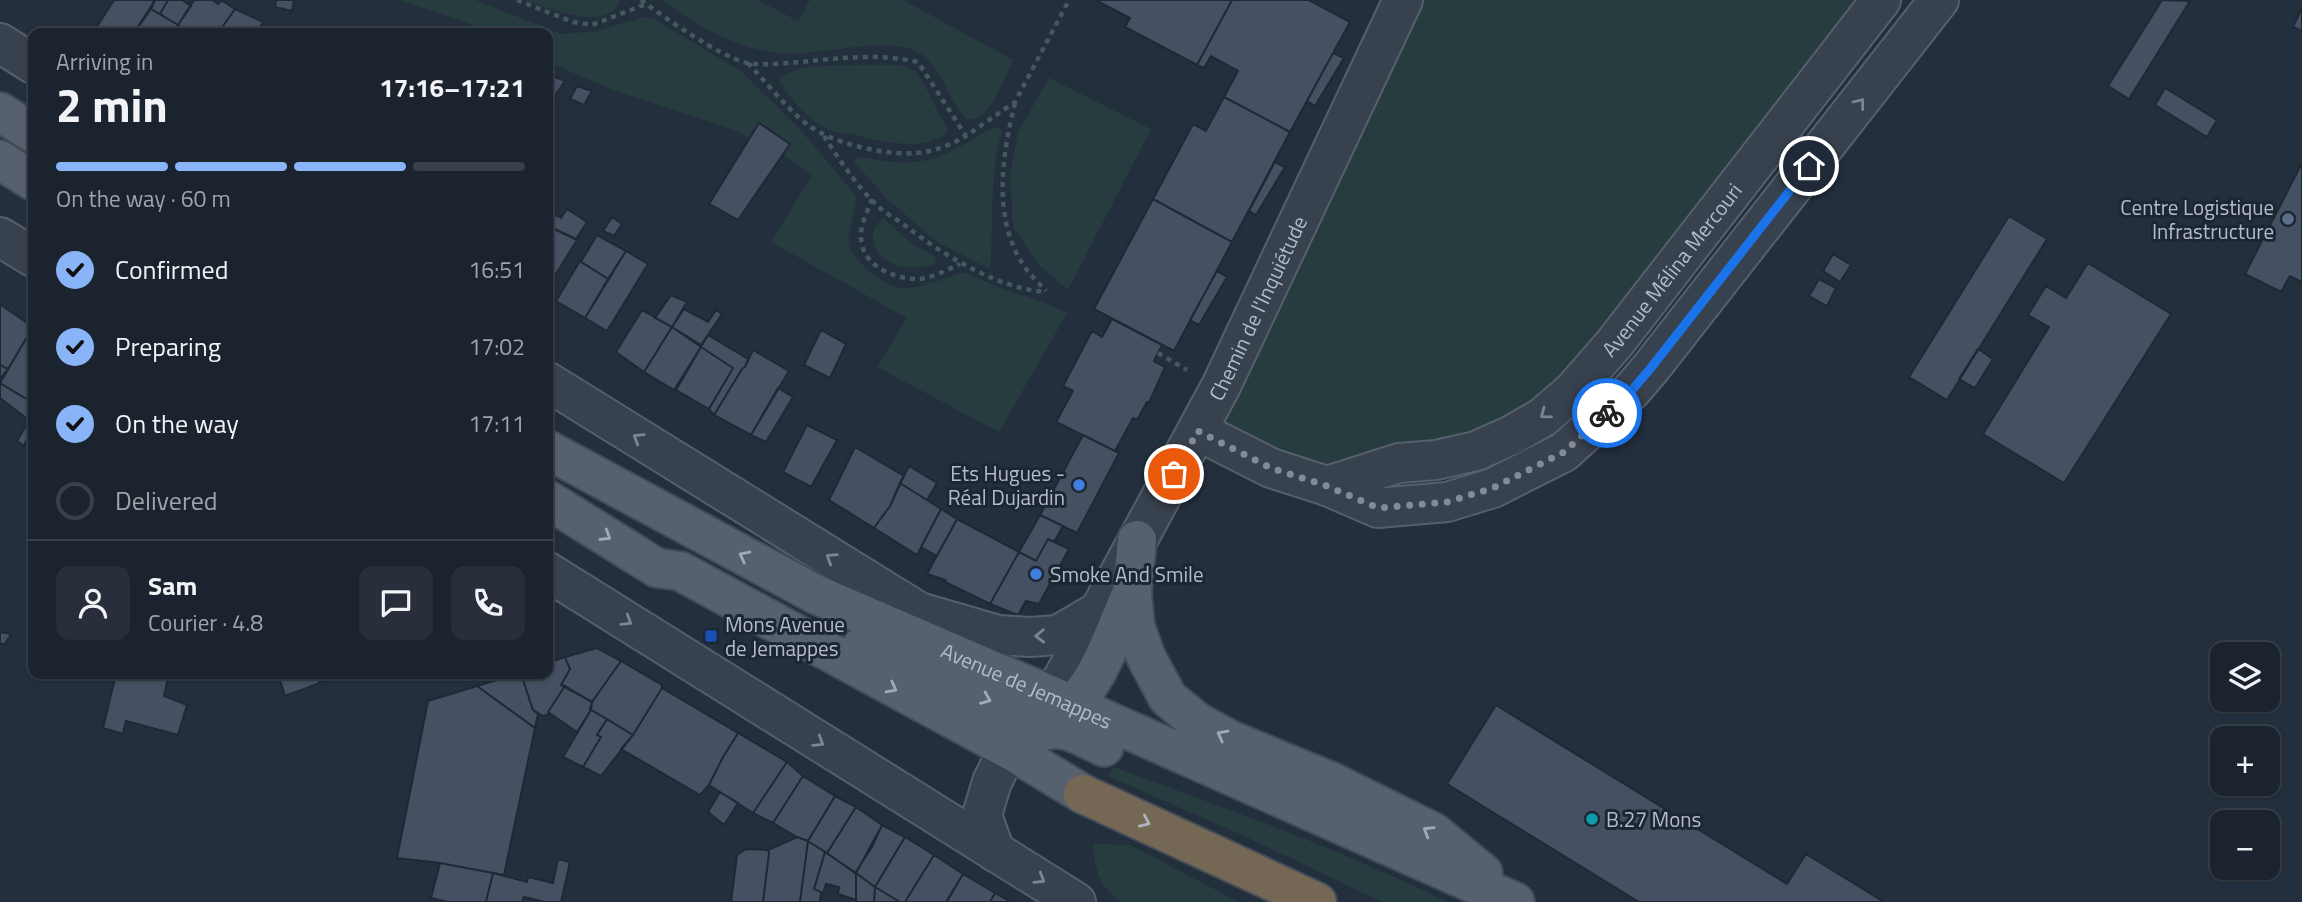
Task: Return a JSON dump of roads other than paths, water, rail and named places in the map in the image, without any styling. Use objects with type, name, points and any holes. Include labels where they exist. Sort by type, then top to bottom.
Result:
[{"type":"highway","points":[[1071,787],[1317,902]]},
{"type":"main road","points":[[0,112],[28,130]]},
{"type":"main road","points":[[0,160],[28,178]]},
{"type":"main road","name":"Avenue de Jemappes","points":[[553,453],[815,594],[1040,721],[1071,787]]},
{"type":"main road","name":"Avenue de Jemappes","points":[[553,503],[657,568],[680,570],[719,592],[1040,721],[1518,902]]},
{"type":"main road","points":[[1138,540],[1097,671],[1040,721],[1045,729],[1060,727],[1395,865],[1456,888],[1508,902]]},
{"type":"main road","points":[[1117,601],[1135,626],[1146,657],[1168,698],[1197,722],[1230,740],[1332,782],[1433,832],[1518,902]]},
{"type":"street","name":"Chemin de l'Inquiétude","points":[[1138,540],[1222,386],[1402,0]]},
{"type":"street","name":"Avenue Mélina Mercouri","points":[[1327,486],[1399,463],[1436,460],[1476,451],[1542,417],[1572,392],[1614,344],[1881,0]]},
{"type":"street","points":[[1198,431],[1271,468],[1327,486],[1378,508],[1447,502],[1493,488],[1564,452],[1632,390],[1650,369],[1939,0]]},
{"type":"street","points":[[0,43],[28,61]]},
{"type":"street","points":[[0,237],[28,254]]},
{"type":"street","name":"Avenue de Jemappes","points":[[553,385],[919,612],[998,635],[1030,637],[1058,635],[1117,601]]},
{"type":"street","points":[[553,575],[1076,902]]},
{"type":"street","points":[[919,612],[1040,721],[992,782],[982,815],[995,852]]},
{"type":"street","points":[[920,805],[963,809],[993,804],[1010,791],[1039,778],[1071,787]]},
{"type":"place","name":"Centre Logistique Infrastructure","points":[[2288,219]]},
{"type":"place","name":"Ets Hugues - Réal Dujardin","points":[[1079,485]]},
{"type":"place","name":"Smoke And Smile","points":[[1036,574]]},
{"type":"place","name":"Mons Avenue de Jemappes","points":[[711,636]]},
{"type":"place","name":"B.27 Mons","points":[[1592,819]]}]
